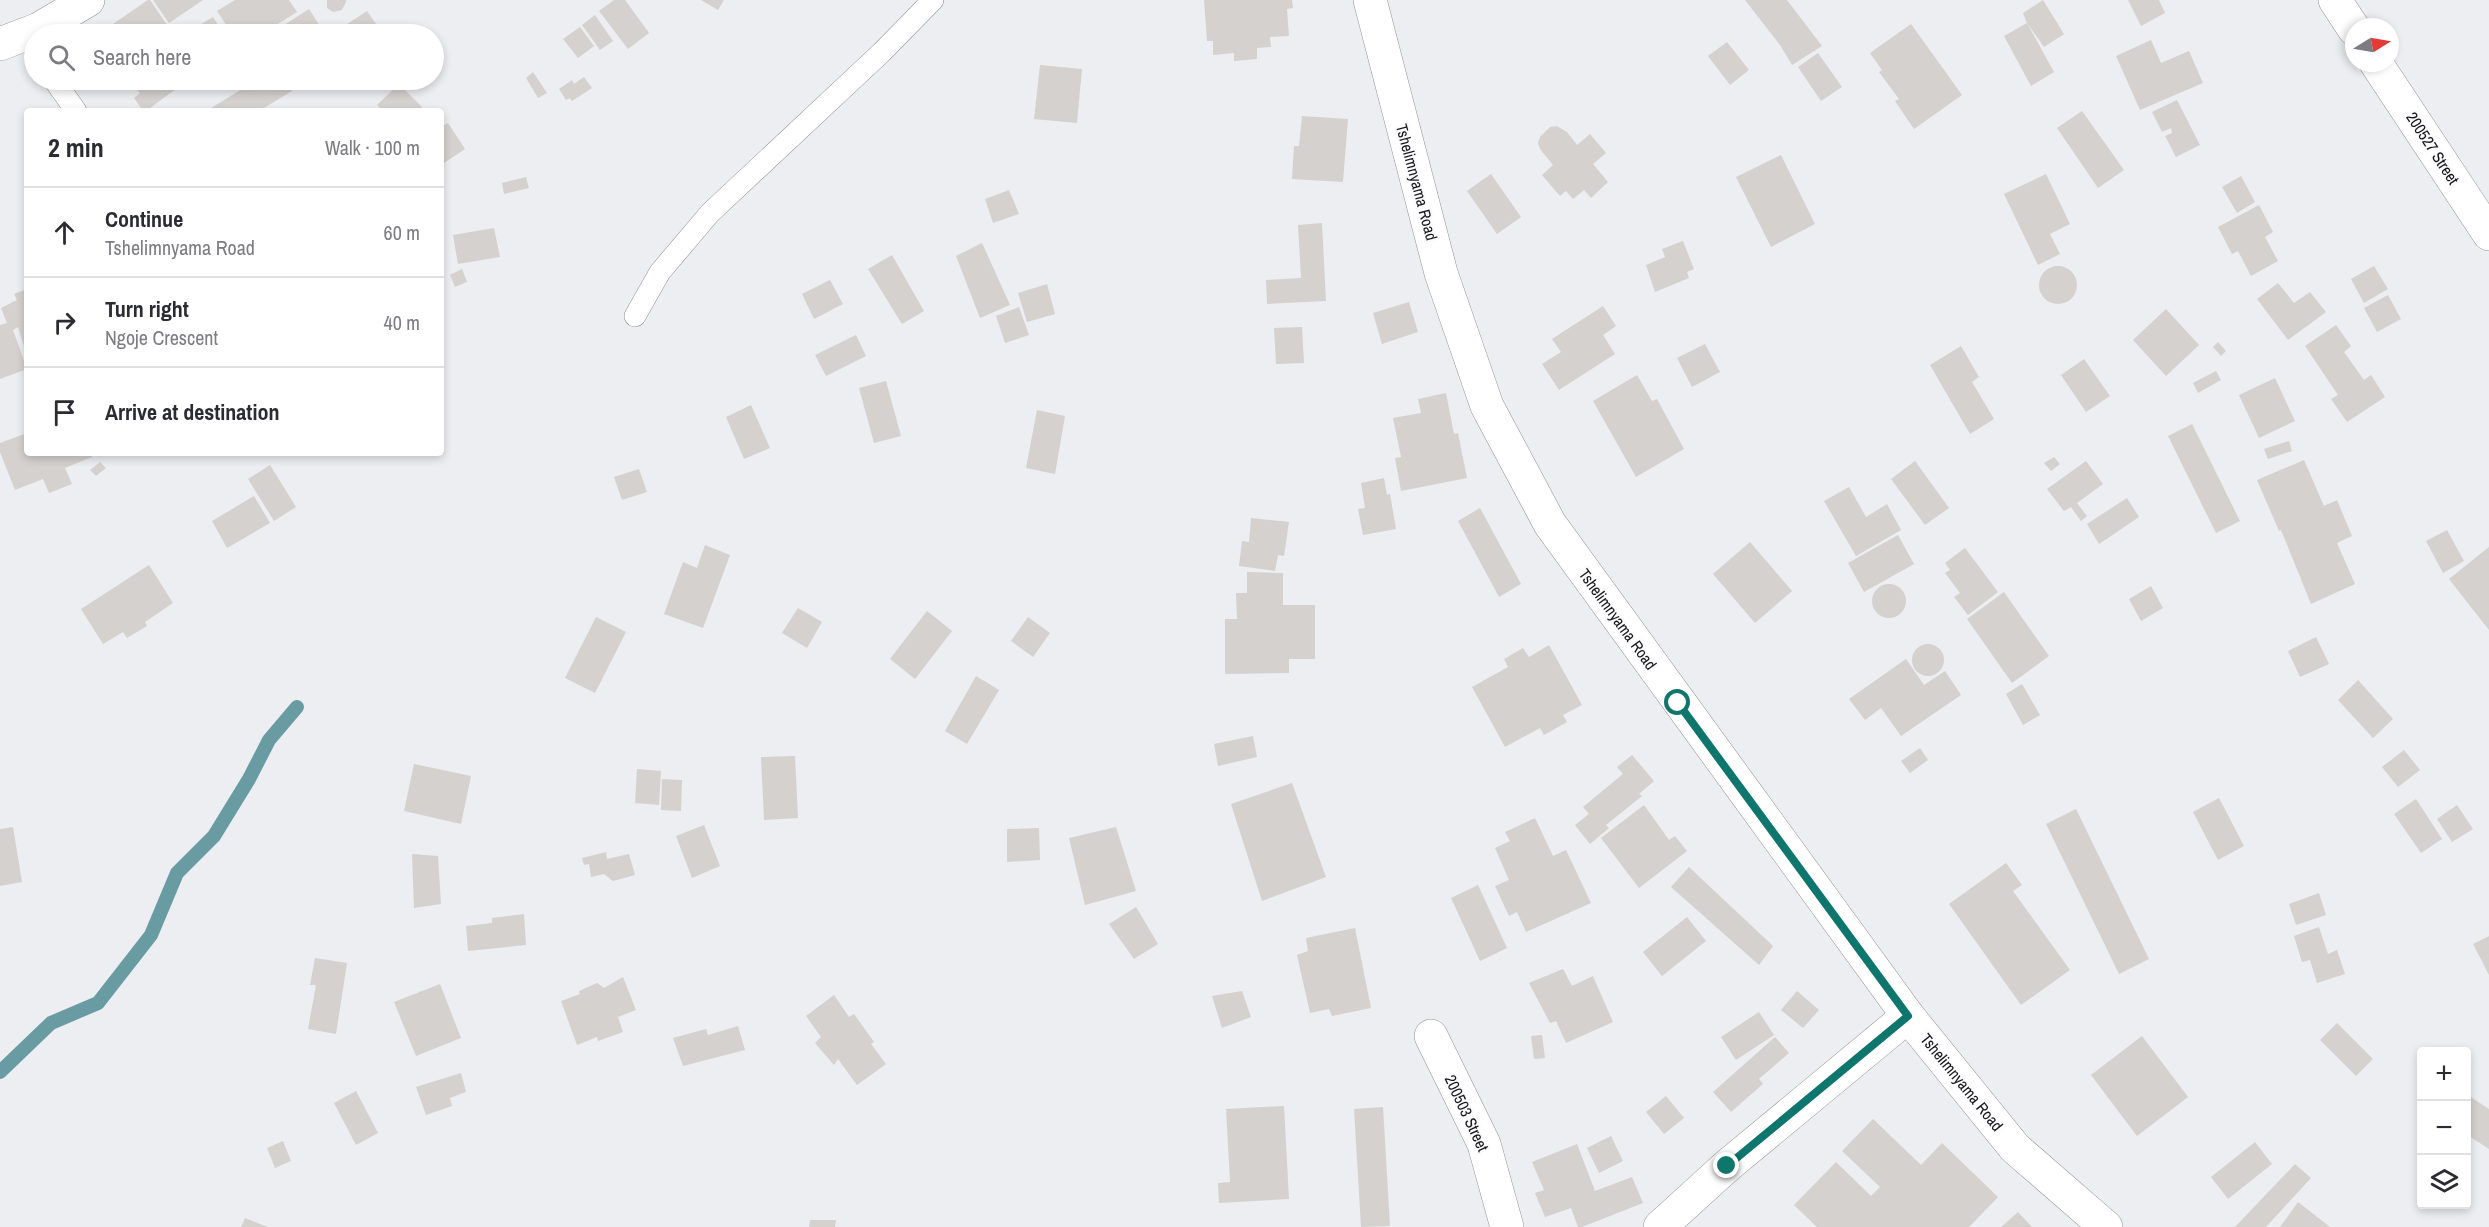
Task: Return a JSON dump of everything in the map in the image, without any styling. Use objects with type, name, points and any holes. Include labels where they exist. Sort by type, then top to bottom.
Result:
[{"type":"street","points":[[52,24],[88,0]]},
{"type":"street","name":"Tshelimnyama Road","points":[[1370,0],[1441,273],[1487,406],[1550,524],[1908,1016],[2015,1148],[2106,1227]]},
{"type":"street","points":[[2335,0],[2347,18]]},
{"type":"street","name":"200527 Street","points":[[2382,72],[2489,234]]},
{"type":"street","points":[[1660,1227],[1727,1166],[1908,1016]]},
{"type":"street","name":"200503 Street","points":[[1431,1036],[1484,1144],[1507,1227]]},
{"type":"lane","points":[[635,316],[660,272],[710,213],[882,52],[933,0]]},
{"type":"lane","points":[[61,90],[74,108]]},
{"type":"building","points":[[150,0],[166,24],[113,24]]},
{"type":"building","points":[[153,0],[203,0],[169,23]]},
{"type":"building","points":[[235,0],[289,0],[297,12],[278,24],[225,24],[217,11]]},
{"type":"building","points":[[327,0],[346,0],[346,2],[342,10],[333,12],[327,8]]},
{"type":"building","points":[[614,0],[625,0],[649,33],[628,49],[599,11]]},
{"type":"building","points":[[701,0],[724,0],[718,10]]},
{"type":"building","points":[[1204,0],[1292,0],[1293,8],[1287,9],[1289,36],[1270,37],[1271,47],[1257,48],[1257,59],[1234,61],[1234,53],[1213,55],[1213,41],[1207,41]]},
{"type":"building","points":[[1745,0],[1787,0],[1822,46],[1792,65],[1780,45]]},
{"type":"building","points":[[2043,0],[2064,34],[2044,47],[2027,23],[2023,13]]},
{"type":"building","points":[[2128,0],[2159,0],[2165,13],[2141,26]]},
{"type":"building","points":[[309,9],[319,24],[286,24]]},
{"type":"building","points":[[367,11],[376,24],[347,24]]},
{"type":"building","points":[[595,15],[613,41],[600,50],[582,25]]},
{"type":"building","points":[[213,17],[218,24],[201,24]]},
{"type":"building","points":[[2027,23],[2054,72],[2031,86],[2004,36]]},
{"type":"building","points":[[1911,24],[1962,95],[1914,129],[1895,101],[1899,99],[1879,72],[1882,70],[1870,53]]},
{"type":"building","points":[[580,27],[594,46],[578,58],[563,39]]},
{"type":"building","points":[[2151,40],[2161,63],[2189,51],[2203,83],[2140,110],[2116,56]]},
{"type":"building","points":[[1727,42],[1749,70],[1730,85],[1708,56]]},
{"type":"building","points":[[1818,53],[1842,87],[1821,101],[1798,67]]},
{"type":"building","points":[[1040,65],[1082,69],[1077,123],[1034,119]]},
{"type":"building","points":[[533,72],[547,93],[538,98],[526,78]]},
{"type":"building","points":[[584,77],[592,88],[572,101],[570,98],[566,100],[559,89],[572,80],[574,84]]},
{"type":"building","points":[[138,90],[174,90],[150,108],[141,108],[134,98],[140,93]]},
{"type":"building","points":[[241,90],[292,91],[264,108],[211,108]]},
{"type":"building","points":[[393,90],[405,90],[422,107],[380,108],[377,105]]},
{"type":"building","points":[[2177,100],[2200,145],[2176,157],[2165,136],[2172,133],[2171,128],[2162,132],[2152,112]]},
{"type":"building","points":[[2082,111],[2124,170],[2098,188],[2057,128]]},
{"type":"building","points":[[1302,116],[1348,119],[1343,182],[1292,179],[1294,146],[1299,146]]},
{"type":"building","points":[[448,123],[465,149],[444,163],[444,125]]},
{"type":"building","points":[[1557,126],[1567,132],[1577,145],[1590,134],[1606,153],[1593,164],[1608,182],[1591,198],[1584,190],[1573,199],[1566,191],[1560,196],[1542,175],[1553,165],[1538,143],[1540,137],[1550,127]]},
{"type":"building","points":[[1781,155],[1815,224],[1771,247],[1736,177]]},
{"type":"building","points":[[1491,174],[1521,217],[1497,234],[1467,191]]},
{"type":"building","points":[[2046,174],[2070,224],[2050,234],[2060,254],[2038,265],[2004,194]]},
{"type":"building","points":[[2241,176],[2255,202],[2237,213],[2222,187]]},
{"type":"building","points":[[526,177],[529,188],[504,194],[502,183]]},
{"type":"building","points":[[1009,190],[1019,214],[993,223],[985,199]]},
{"type":"building","points":[[2259,205],[2273,232],[2265,237],[2278,261],[2251,276],[2238,251],[2232,254],[2218,227]]},
{"type":"building","points":[[1322,223],[1326,301],[1267,304],[1266,280],[1301,278],[1298,225]]},
{"type":"building","points":[[494,228],[500,257],[458,264],[453,235]]},
{"type":"building","points":[[1683,241],[1694,269],[1687,272],[1689,278],[1655,292],[1646,265],[1665,257],[1662,249]]},
{"type":"building","points":[[982,243],[1010,305],[980,318],[956,256]]},
{"type":"building","points":[[892,255],[924,311],[902,324],[868,269]]},
{"type":"building","points":[[2058,266],[2072,271],[2077,285],[2072,299],[2058,304],[2044,299],[2039,285],[2044,271]]},
{"type":"building","points":[[2374,266],[2388,289],[2364,303],[2351,279]]},
{"type":"building","points":[[462,269],[467,282],[455,287],[450,275]]},
{"type":"building","points":[[830,280],[843,304],[814,319],[802,294]]},
{"type":"building","points":[[2278,283],[2294,303],[2310,292],[2326,312],[2288,340],[2257,299]]},
{"type":"building","points":[[1047,284],[1055,314],[1027,322],[1018,293]]},
{"type":"building","points":[[24,290],[24,346],[18,327],[13,330],[24,361],[24,370],[0,379],[0,325],[7,323],[1,308],[17,300],[14,294]]},
{"type":"building","points":[[2388,295],[2401,319],[2377,332],[2364,308]]},
{"type":"building","points":[[1409,302],[1418,332],[1382,344],[1373,313]]},
{"type":"building","points":[[1603,306],[1616,326],[1603,335],[1615,354],[1559,390],[1542,364],[1561,352],[1552,339]]},
{"type":"building","points":[[1019,307],[1029,335],[1005,343],[996,316]]},
{"type":"building","points":[[2166,309],[2199,345],[2166,376],[2133,340]]},
{"type":"building","points":[[2336,325],[2351,346],[2344,352],[2364,380],[2371,375],[2385,397],[2347,422],[2331,399],[2338,395],[2305,346]]},
{"type":"building","points":[[1302,327],[1304,363],[1276,364],[1274,328]]},
{"type":"building","points":[[856,335],[866,356],[826,376],[815,355]]},
{"type":"building","points":[[2218,342],[2226,351],[2221,356],[2213,347]]},
{"type":"building","points":[[1705,344],[1720,372],[1692,387],[1677,358]]},
{"type":"building","points":[[1961,346],[1979,377],[1972,382],[1994,419],[1970,434],[1930,365]]},
{"type":"building","points":[[2084,359],[2110,396],[2086,412],[2061,375]]},
{"type":"building","points":[[2216,371],[2221,380],[2198,393],[2193,383]]},
{"type":"building","points":[[1637,375],[1652,401],[1657,399],[1684,449],[1636,477],[1593,401]]},
{"type":"building","points":[[2275,378],[2295,421],[2259,438],[2239,395]]},
{"type":"building","points":[[886,381],[901,436],[874,443],[859,388]]},
{"type":"building","points":[[1446,393],[1454,434],[1458,433],[1467,478],[1401,491],[1395,458],[1401,457],[1393,418],[1421,413],[1418,399]]},
{"type":"building","points":[[751,405],[770,448],[744,459],[726,417]]},
{"type":"building","points":[[1037,410],[1065,416],[1055,474],[1026,468]]},
{"type":"building","points":[[2192,424],[2240,521],[2216,533],[2168,436]]},
{"type":"building","points":[[24,434],[24,456],[92,457],[65,468],[72,484],[49,493],[43,479],[15,490],[0,452],[0,443]]},
{"type":"building","points":[[2289,441],[2292,451],[2268,459],[2264,449]]},
{"type":"building","points":[[2054,457],[2060,464],[2051,471],[2044,463]]},
{"type":"building","points":[[2304,460],[2324,506],[2337,500],[2352,536],[2337,543],[2355,584],[2311,604],[2281,530],[2279,531],[2257,480]]},
{"type":"building","points":[[1915,461],[1949,508],[1925,525],[1891,479]]},
{"type":"building","points":[[2086,461],[2103,484],[2077,503],[2087,516],[2081,521],[2071,507],[2064,511],[2047,489]]},
{"type":"building","points":[[100,462],[106,468],[96,476],[90,470]]},
{"type":"building","points":[[270,465],[296,507],[274,521],[248,479]]},
{"type":"building","points":[[639,469],[647,492],[622,500],[614,477]]},
{"type":"building","points":[[1384,478],[1387,495],[1390,494],[1396,529],[1363,535],[1358,509],[1365,508],[1361,483]]},
{"type":"building","points":[[1849,487],[1866,517],[1887,504],[1901,530],[1856,556],[1824,501]]},
{"type":"building","points":[[254,496],[270,523],[227,548],[212,521]]},
{"type":"building","points":[[2127,498],[2139,517],[2099,544],[2087,524]]},
{"type":"building","points":[[1480,508],[1521,584],[1499,597],[1458,521]]},
{"type":"building","points":[[1251,518],[1289,522],[1284,556],[1278,555],[1275,571],[1239,566],[1242,541],[1249,542]]},
{"type":"building","points":[[2447,530],[2464,561],[2443,573],[2426,541]]},
{"type":"building","points":[[1898,535],[1914,564],[1864,592],[1848,563]]},
{"type":"building","points":[[1750,542],[1792,591],[1755,623],[1713,574]]},
{"type":"building","points":[[705,545],[730,555],[703,628],[664,614],[683,562],[697,568]]},
{"type":"building","points":[[2489,547],[2489,630],[2449,579]]},
{"type":"building","points":[[1965,548],[1998,592],[1968,615],[1954,597],[1960,593],[1945,573],[1950,570],[1945,563]]},
{"type":"building","points":[[149,565],[173,603],[145,622],[147,626],[127,638],[123,632],[103,644],[81,609]]},
{"type":"building","points":[[1247,572],[1283,573],[1283,605],[1315,605],[1315,659],[1289,659],[1289,673],[1225,674],[1225,619],[1237,619],[1236,593],[1247,593]]},
{"type":"building","points":[[1889,584],[1901,589],[1906,601],[1901,613],[1889,618],[1877,613],[1872,601],[1877,589]]},
{"type":"building","points":[[2151,586],[2163,608],[2141,621],[2129,599]]},
{"type":"building","points":[[2004,592],[2049,656],[2012,683],[1967,619]]},
{"type":"building","points":[[798,608],[822,622],[807,648],[782,633]]},
{"type":"building","points":[[927,611],[952,631],[915,679],[890,659]]},
{"type":"building","points":[[596,617],[626,632],[595,693],[565,678]]},
{"type":"building","points":[[1028,617],[1050,633],[1033,657],[1011,641]]},
{"type":"building","points":[[2316,637],[2329,664],[2300,677],[2288,651]]},
{"type":"building","points":[[1928,644],[1939,649],[1944,660],[1939,671],[1928,676],[1917,671],[1912,660],[1917,649]]},
{"type":"building","points":[[1549,645],[1582,705],[1563,715],[1567,722],[1544,735],[1540,728],[1505,747],[1472,687],[1508,667],[1504,659],[1523,648],[1529,657]]},
{"type":"building","points":[[1906,659],[1924,685],[1945,671],[1961,695],[1901,736],[1881,708],[1865,720],[1849,699]]},
{"type":"building","points":[[976,676],[999,690],[967,744],[945,731]]},
{"type":"building","points":[[2358,680],[2393,719],[2373,738],[2338,700]]},
{"type":"building","points":[[2022,684],[2040,715],[2023,725],[2006,694]]},
{"type":"building","points":[[1253,736],[1257,757],[1218,766],[1214,744]]},
{"type":"building","points":[[1920,748],[1928,760],[1910,773],[1901,761]]},
{"type":"building","points":[[2404,750],[2420,770],[2398,787],[2382,767]]},
{"type":"building","points":[[1632,755],[1654,781],[1639,794],[1642,796],[1606,825],[1609,828],[1590,844],[1575,825],[1589,814],[1583,807],[1623,774],[1617,767]]},
{"type":"building","points":[[795,756],[798,818],[764,820],[761,757]]},
{"type":"building","points":[[414,764],[471,776],[461,824],[404,811]]},
{"type":"building","points":[[637,769],[661,771],[659,805],[635,803]]},
{"type":"building","points":[[662,779],[682,780],[681,811],[661,810]]},
{"type":"building","points":[[1292,783],[1326,877],[1262,901],[1231,804]]},
{"type":"building","points":[[2219,798],[2244,846],[2218,860],[2193,812]]},
{"type":"building","points":[[2416,799],[2442,839],[2421,853],[2394,814]]},
{"type":"building","points":[[1644,805],[1669,840],[1675,836],[1687,851],[1639,888],[1601,838]]},
{"type":"building","points":[[2457,805],[2473,829],[2452,842],[2437,819]]},
{"type":"building","points":[[2076,809],[2149,959],[2119,974],[2046,824]]},
{"type":"building","points":[[1535,818],[1553,856],[1566,850],[1591,903],[1526,932],[1517,912],[1509,916],[1495,886],[1509,880],[1495,848],[1510,841],[1505,832]]},
{"type":"building","points":[[704,825],[720,866],[692,878],[676,836]]},
{"type":"building","points":[[13,827],[22,882],[0,886],[0,829]]},
{"type":"building","points":[[1116,827],[1136,891],[1085,905],[1069,838]]},
{"type":"building","points":[[1039,828],[1040,860],[1007,862],[1007,829]]},
{"type":"building","points":[[606,852],[607,859],[629,854],[635,875],[613,881],[604,874],[591,877],[589,864],[584,865],[582,858]]},
{"type":"building","points":[[412,854],[438,856],[441,904],[414,908]]},
{"type":"building","points":[[2006,863],[2022,885],[2013,891],[2070,970],[2021,1005],[1949,904]]},
{"type":"building","points":[[1689,867],[1773,946],[1759,965],[1671,887]]},
{"type":"building","points":[[1478,885],[1507,948],[1480,961],[1451,898]]},
{"type":"building","points":[[2319,893],[2326,915],[2296,925],[2289,904]]},
{"type":"building","points":[[1136,907],[1158,944],[1134,959],[1109,924]]},
{"type":"building","points":[[524,914],[526,945],[468,951],[466,926],[492,923],[492,918]]},
{"type":"building","points":[[1687,917],[1706,941],[1662,976],[1643,952]]},
{"type":"building","points":[[2319,927],[2328,954],[2337,950],[2345,974],[2317,983],[2310,960],[2302,962],[2294,936]]},
{"type":"building","points":[[1355,928],[1371,1008],[1332,1016],[1329,1009],[1310,1013],[1297,955],[1308,951],[1306,938]]},
{"type":"building","points":[[2489,936],[2489,975],[2473,944]]},
{"type":"building","points":[[315,958],[347,963],[336,1034],[308,1029],[316,985],[310,985]]},
{"type":"building","points":[[1563,969],[1572,986],[1593,976],[1613,1022],[1566,1043],[1556,1021],[1550,1023],[1529,983]]},
{"type":"building","points":[[623,977],[636,1010],[618,1017],[623,1032],[598,1041],[597,1037],[577,1045],[561,1001],[580,994],[579,991],[597,983],[604,988]]},
{"type":"building","points":[[440,984],[461,1038],[416,1056],[394,1002]]},
{"type":"building","points":[[1242,991],[1251,1017],[1222,1028],[1212,996]]},
{"type":"building","points":[[1797,991],[1819,1010],[1803,1028],[1781,1010]]},
{"type":"building","points":[[834,995],[849,1017],[854,1014],[874,1042],[871,1044],[886,1064],[857,1085],[838,1059],[834,1065],[815,1043],[821,1037],[806,1016]]},
{"type":"building","points":[[1759,1012],[1774,1035],[1736,1060],[1721,1037]]},
{"type":"building","points":[[2337,1023],[2373,1059],[2356,1076],[2320,1040]]},
{"type":"building","points":[[738,1026],[745,1050],[683,1066],[673,1038],[706,1029],[708,1035]]},
{"type":"building","points":[[1542,1035],[1545,1058],[1534,1059],[1531,1036]]},
{"type":"building","points":[[2142,1036],[2188,1097],[2137,1136],[2091,1075]]},
{"type":"building","points":[[1775,1037],[1789,1053],[1759,1079],[1763,1084],[1731,1112],[1713,1092]]},
{"type":"building","points":[[461,1073],[466,1092],[450,1098],[452,1106],[426,1115],[416,1087]]},
{"type":"building","points":[[356,1091],[378,1133],[356,1145],[334,1103]]},
{"type":"building","points":[[1666,1096],[1684,1118],[1664,1134],[1646,1112]]},
{"type":"building","points":[[2471,1097],[2489,1109],[2489,1149],[2471,1137]]},
{"type":"building","points":[[1284,1106],[1289,1199],[1219,1203],[1218,1183],[1230,1182],[1226,1109]]},
{"type":"building","points":[[1383,1107],[1390,1226],[1361,1227],[1354,1109]]},
{"type":"building","points":[[1873,1119],[1921,1165],[1942,1143],[1998,1197],[1969,1227],[1817,1227],[1794,1205],[1836,1162],[1871,1196],[1880,1187],[1842,1151]]},
{"type":"building","points":[[1611,1136],[1623,1161],[1599,1173],[1587,1148]]},
{"type":"building","points":[[283,1141],[291,1161],[275,1168],[267,1148]]},
{"type":"building","points":[[2255,1142],[2272,1164],[2228,1199],[2211,1177]]},
{"type":"building","points":[[1577,1144],[1595,1191],[1632,1177],[1643,1203],[1582,1227],[1578,1227],[1571,1208],[1545,1217],[1535,1193],[1544,1190],[1532,1162]]},
{"type":"building","points":[[2295,1164],[2311,1178],[2266,1227],[2235,1227]]},
{"type":"building","points":[[2298,1202],[2330,1227],[2280,1227]]},
{"type":"building","points":[[2018,1212],[2032,1227],[2001,1227]]},
{"type":"building","points":[[245,1218],[268,1227],[241,1227]]},
{"type":"building","points":[[810,1220],[836,1220],[835,1227],[809,1227]]},
{"type":"waterway","points":[[0,1072],[51,1023],[98,1003],[151,935],[177,873],[214,836],[249,779],[269,740],[297,707]]},
{"type":"route","points":[[1678,703],[1908,1016],[1727,1166]]}]
